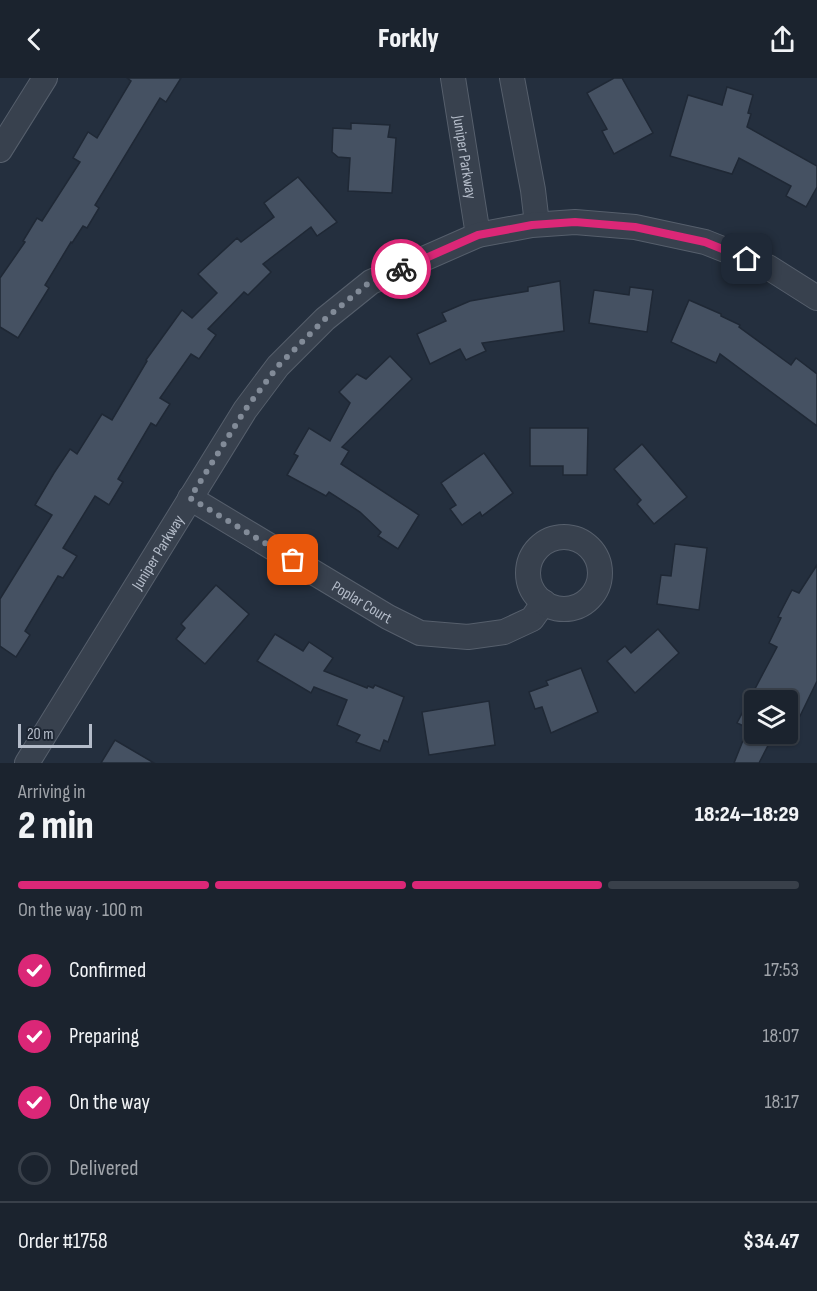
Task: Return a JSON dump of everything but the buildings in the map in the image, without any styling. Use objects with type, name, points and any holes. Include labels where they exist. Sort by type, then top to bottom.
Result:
[{"type":"street","points":[[0,150],[45,78]]},
{"type":"street","name":"Juniper Parkway","points":[[453,78],[478,235]]},
{"type":"street","points":[[512,78],[537,224]]},
{"type":"street","name":"Juniper Parkway","points":[[27,763],[245,410],[278,366],[325,319],[370,282],[478,235],[537,224],[575,222],[635,227],[705,242],[768,267],[817,298]]},
{"type":"street","name":"Poplar Court","points":[[190,498],[388,617],[420,633],[468,637],[504,632],[532,619],[544,602]]},
{"type":"way so far","points":[[293,560],[190,498],[245,410],[278,366],[325,319],[370,282],[401,269]]},
{"type":"route","points":[[401,269],[478,235],[532,225],[575,222],[635,227],[705,242],[747,259]]}]
